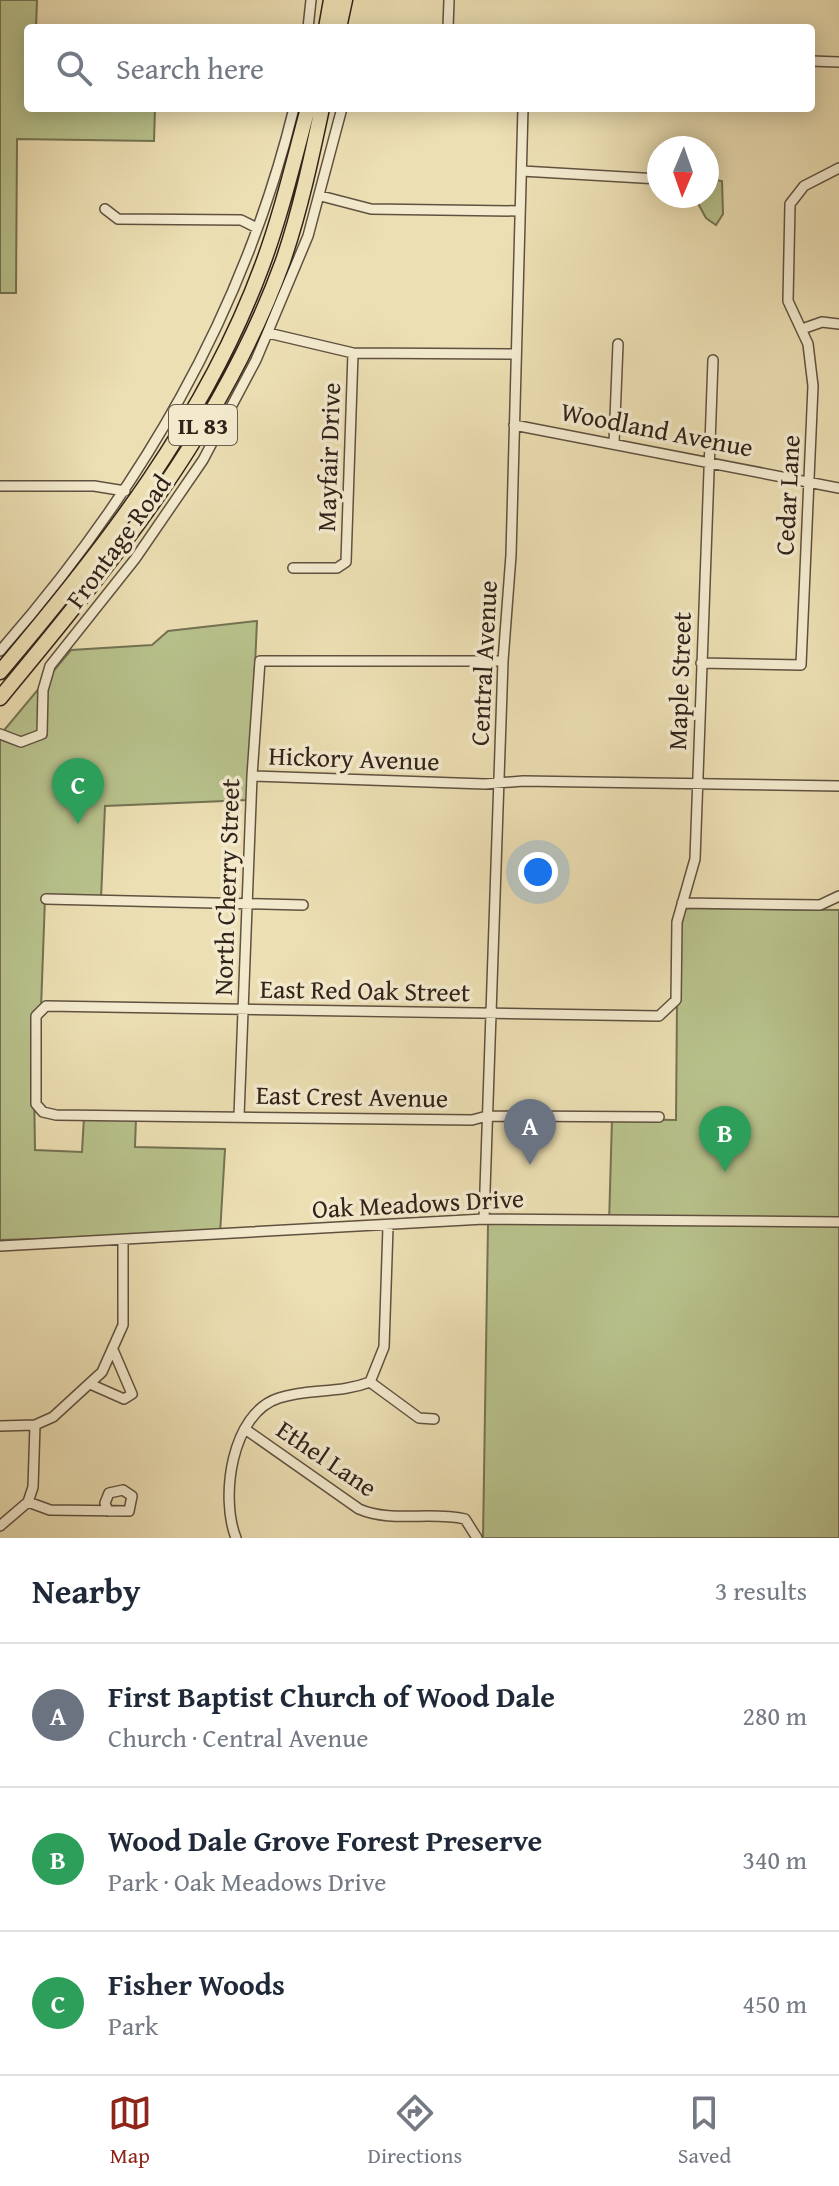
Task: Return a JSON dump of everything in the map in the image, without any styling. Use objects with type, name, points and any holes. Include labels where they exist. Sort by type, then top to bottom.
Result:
[{"type":"highway","points":[[325,24],[328,0]]},
{"type":"highway","points":[[340,24],[345,0]]},
{"type":"highway","name":"IL 83","points":[[0,672],[128,514],[179,438],[222,356],[262,266],[307,112]]},
{"type":"highway","name":"IL 83","points":[[0,698],[107,569],[156,500],[217,400],[282,263],[304,190],[321,112]]},
{"type":"street","points":[[308,24],[311,0]]},
{"type":"street","points":[[448,24],[449,0]]},
{"type":"street","points":[[815,61],[839,62]]},
{"type":"street","name":"Frontage Road","points":[[0,651],[57,586],[125,491],[199,365],[257,228],[293,112]]},
{"type":"street","name":"Frontage Road","points":[[0,734],[21,742],[33,740],[42,734],[43,690],[50,666],[135,559],[203,460],[268,333],[321,196],[341,112]]},
{"type":"street","name":"Central Avenue","points":[[484,1219],[503,661],[511,555],[523,112]]},
{"type":"street","name":"Cedar Lane","points":[[701,663],[801,665],[813,374],[802,329],[788,301],[790,204],[804,186],[839,168]]},
{"type":"street","points":[[522,171],[647,178]]},
{"type":"street","points":[[321,196],[371,209],[519,211]]},
{"type":"street","points":[[105,209],[118,219],[241,220],[257,228]]},
{"type":"street","points":[[802,329],[822,322],[839,324]]},
{"type":"street","points":[[268,333],[353,353],[515,354]]},
{"type":"street","points":[[614,443],[618,344]]},
{"type":"street","name":"Mayfair Drive","points":[[293,568],[337,568],[346,562],[353,353]]},
{"type":"street","name":"Maple Street","points":[[676,1000],[677,922],[695,859],[713,360]]},
{"type":"street","name":"Woodland Avenue","points":[[514,425],[839,488]]},
{"type":"street","points":[[0,486],[94,486],[125,491]]},
{"type":"street","name":"North Cherry Street","points":[[239,1116],[252,776],[260,661],[503,661]]},
{"type":"street","name":"Hickory Avenue","points":[[252,776],[839,786]]},
{"type":"street","points":[[682,903],[820,905],[839,896]]},
{"type":"street","points":[[46,899],[303,905]]},
{"type":"street","name":"East Red Oak Street","points":[[43,1112],[36,1104],[36,1016],[46,1006],[493,1016],[659,1016],[676,1000]]},
{"type":"street","name":"East Crest Avenue","points":[[43,1112],[472,1120],[487,1116],[659,1117]]},
{"type":"street","name":"Oak Meadows Drive","points":[[0,1246],[388,1227],[484,1219],[839,1222]]},
{"type":"street","points":[[236,1538],[230,1523],[232,1457],[245,1429],[266,1403],[281,1397],[347,1391],[370,1382],[384,1347],[388,1227]]},
{"type":"street","points":[[0,1426],[35,1425],[53,1417],[90,1384],[114,1352],[123,1325],[123,1241]]},
{"type":"street","points":[[90,1384],[124,1399],[132,1394],[114,1352]]},
{"type":"street","points":[[370,1382],[419,1418],[434,1419]]},
{"type":"street","points":[[0,1526],[28,1502],[33,1487],[35,1425]]},
{"type":"street","name":"Ethel Lane","points":[[245,1429],[359,1509],[371,1514],[448,1515],[465,1519],[477,1536]]},
{"type":"street","points":[[28,1502],[50,1510],[108,1511]]},
{"type":"green space","points":[[0,0],[37,0],[36,24],[24,24],[24,112],[155,112],[154,141],[17,139],[16,293],[0,293]]},
{"type":"green space","points":[[719,180],[722,181],[723,214],[716,225],[706,218],[701,208],[719,208]]},
{"type":"green space","points":[[257,621],[249,800],[105,806],[101,899],[45,898],[41,1009],[33,1017],[35,1150],[82,1152],[84,1117],[136,1118],[135,1147],[225,1149],[220,1234],[0,1240],[0,735],[71,650],[152,645],[168,631]]},
{"type":"green space","points":[[686,908],[839,910],[839,1538],[483,1538],[488,1224],[609,1224],[612,1119],[676,1120],[677,1004],[681,980],[681,931]]},
{"type":"place","name":"Fisher Woods","points":[[78,824]]},
{"type":"place","name":"First Baptist Church of Wood Dale","points":[[530,1165]]},
{"type":"place","name":"Wood Dale Grove Forest Preserve","points":[[725,1172]]}]
